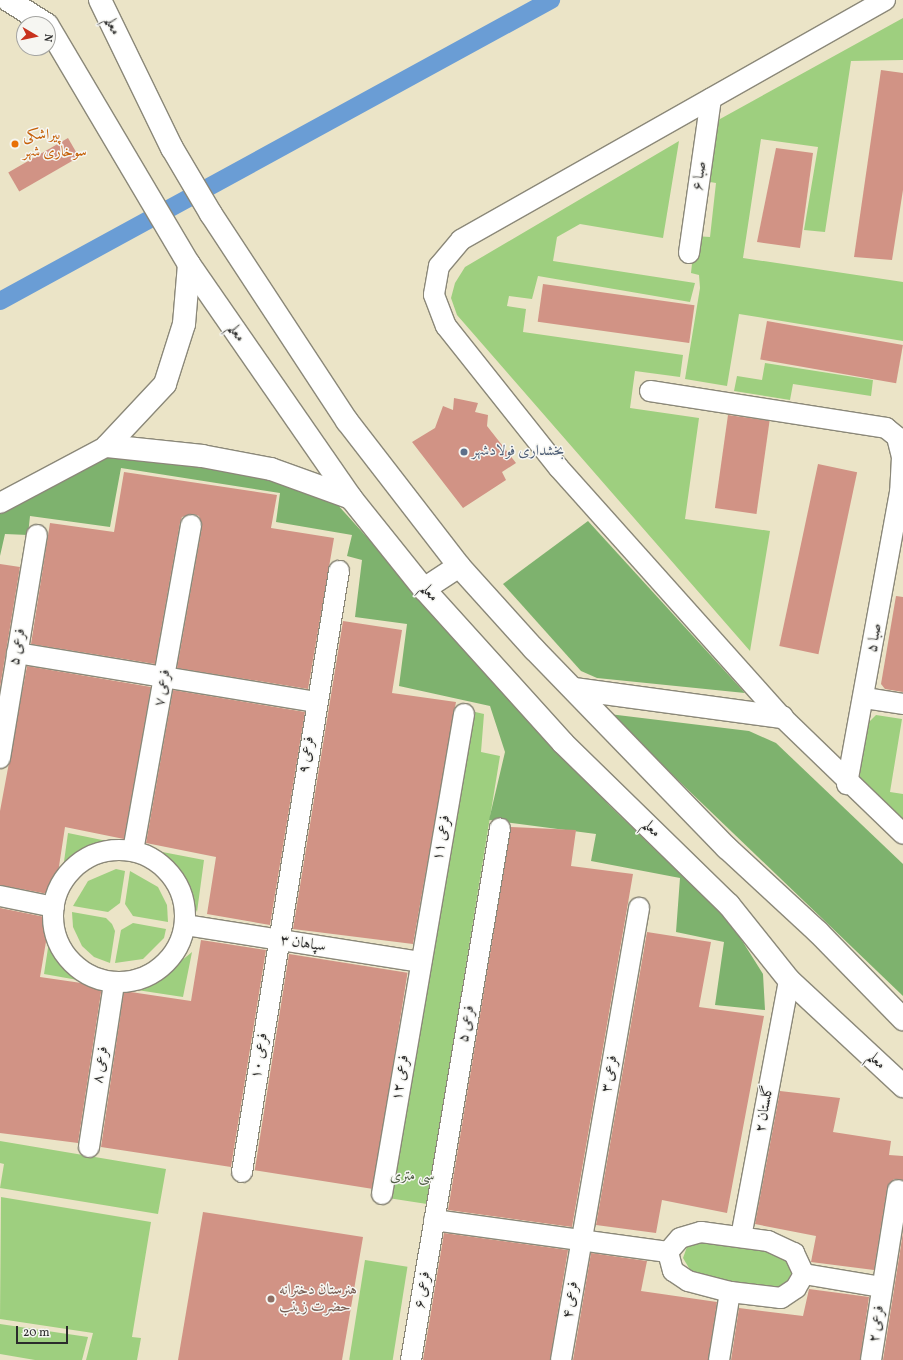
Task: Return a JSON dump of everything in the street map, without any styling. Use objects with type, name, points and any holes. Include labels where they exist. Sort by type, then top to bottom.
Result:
[{"type":"main road","name":"معلم","points":[[8,0],[33,16]]},
{"type":"main road","name":"معلم","points":[[100,0],[172,148],[211,214],[347,421],[459,566],[574,689],[727,848],[818,932],[903,1018]]},
{"type":"main road","name":"معلم","points":[[56,40],[137,170],[173,232],[189,264],[351,498],[424,588],[563,744],[729,905],[789,980],[903,1086]]},
{"type":"main road","points":[[107,446],[165,384],[184,324],[189,264]]},
{"type":"main road","points":[[107,446],[202,456],[271,469],[351,498]]},
{"type":"main road","points":[[424,588],[459,566]]},
{"type":"main road","points":[[574,689],[782,717]]},
{"type":"street","points":[[885,0],[461,240],[439,266],[434,295],[446,326],[559,468],[782,717],[847,784],[903,834]]},
{"type":"street","name":"صبا ۶","points":[[689,253],[711,99]]},
{"type":"street","name":"صبا ۵","points":[[650,391],[886,428],[897,437],[902,457],[900,492],[865,698],[847,784]]},
{"type":"street","points":[[0,503],[107,446]]},
{"type":"street","name":"فرعی ۷","points":[[133,851],[165,679],[191,525]]},
{"type":"street","name":"فرعی ۵","points":[[0,758],[37,535]]},
{"type":"street","name":"فرعی ۹","points":[[278,940],[316,702],[339,571]]},
{"type":"street","points":[[17,653],[165,679],[316,702]]},
{"type":"street","points":[[865,698],[903,704]]},
{"type":"street","name":"فرعی ۱۱","points":[[421,962],[464,714]]},
{"type":"street","name":"فرعی ۵","points":[[434,1220],[500,828]]},
{"type":"street","points":[[111,851],[133,851],[151,858],[167,870],[178,886],[185,905],[185,925],[179,944],[168,961],[152,974],[134,981],[114,983],[93,977],[70,960],[61,949],[54,928],[54,907],[61,886],[73,869],[91,856],[111,851]]},
{"type":"street","points":[[0,896],[54,907]]},
{"type":"street","name":"فرعی ۳","points":[[580,1240],[639,908]]},
{"type":"street","name":"سپاهان ۳","points":[[185,925],[421,962]]},
{"type":"street","name":"فرعی ۱۰","points":[[242,1172],[278,940]]},
{"type":"street","name":"فرعی ۱۲","points":[[382,1194],[421,962]]},
{"type":"street","name":"گلستان ۲","points":[[741,1238],[789,980]]},
{"type":"street","name":"فرعی ۸","points":[[88,1147],[114,983]]},
{"type":"street","name":"فرعی ۲","points":[[871,1360],[898,1190]]},
{"type":"street","points":[[434,1220],[668,1252]]},
{"type":"street","name":"فرعی ۶","points":[[411,1360],[434,1220]]},
{"type":"street","points":[[668,1252],[680,1238],[701,1232],[768,1241],[794,1253],[804,1274]]},
{"type":"street","name":"فرعی ۴","points":[[561,1360],[580,1240]]},
{"type":"street","points":[[668,1252],[673,1271],[688,1281],[730,1292],[781,1298],[796,1288],[804,1274]]},
{"type":"street","points":[[804,1274],[882,1287]]},
{"type":"street","points":[[719,1360],[730,1292]]},
{"type":"green space","points":[[903,18],[903,60],[851,61],[825,232],[804,230],[818,147],[761,139],[743,258],[903,282],[903,341],[739,314],[727,386],[685,379],[700,288],[699,275],[691,273],[695,236],[710,237],[716,183],[704,181],[711,124]]},
{"type":"green space","points":[[679,141],[663,238],[580,224],[557,237],[553,261],[695,283],[690,302],[538,276],[532,299],[509,296],[507,306],[526,309],[523,332],[683,355],[680,377],[635,371],[630,408],[699,418],[685,519],[770,531],[750,651],[457,315],[451,298],[455,283],[465,267]]},
{"type":"green space","points":[[765,363],[873,380],[871,396],[793,384],[790,400],[734,391],[737,376],[762,380]]},
{"type":"green space","points":[[106,451],[277,479],[336,503],[609,805],[731,923],[763,974],[765,1010],[715,1005],[724,942],[676,932],[680,878],[591,861],[596,834],[489,820],[505,752],[490,706],[399,686],[407,624],[355,617],[362,560],[347,556],[352,535],[276,522],[280,493],[121,468],[110,527],[30,516],[28,535],[5,534],[0,556],[0,514]]},
{"type":"green space","points":[[588,521],[745,693],[597,678],[581,671],[503,584]]},
{"type":"green space","name":"سی متری","points":[[471,711],[484,714],[481,752],[500,756],[427,1204],[388,1198]]},
{"type":"green space","points":[[609,714],[749,731],[776,743],[903,864],[903,996]]},
{"type":"green space","points":[[876,715],[902,719],[890,792],[903,794],[903,827],[859,779],[868,723]]},
{"type":"green space","points":[[68,833],[107,841],[63,869]]},
{"type":"green space","points":[[152,850],[204,860],[197,912],[186,888]]},
{"type":"green space","points":[[116,869],[125,871],[120,903],[108,912],[73,906],[88,881]]},
{"type":"green space","points":[[130,871],[158,887],[167,905],[168,922],[133,916],[125,904]]},
{"type":"green space","points":[[72,912],[106,918],[112,924],[115,931],[110,963],[94,957],[82,946],[73,927]]},
{"type":"green space","points":[[133,923],[166,929],[164,938],[143,959],[115,963],[121,930]]},
{"type":"green space","points":[[50,935],[69,965],[89,982],[44,974]]},
{"type":"green space","points":[[192,952],[183,997],[137,990],[163,976]]},
{"type":"green space","points":[[0,1141],[166,1169],[158,1214],[0,1188],[4,1164],[0,1163]]},
{"type":"green space","points":[[1,1197],[151,1222],[132,1337],[141,1338],[137,1360],[86,1360],[93,1333],[0,1319]]},
{"type":"green space","points":[[702,1237],[784,1254],[792,1272],[785,1286],[775,1290],[740,1286],[692,1273],[683,1258],[688,1244]]},
{"type":"green space","points":[[365,1260],[407,1267],[393,1360],[349,1360]]},
{"type":"green space","points":[[0,1324],[88,1337],[82,1360],[35,1360],[0,1354]]},
{"type":"building","points":[[881,70],[903,73],[903,190],[892,260],[854,257]]},
{"type":"building","points":[[68,138],[79,157],[19,192],[8,172]]},
{"type":"building","points":[[776,148],[813,153],[800,248],[757,242]]},
{"type":"building","points":[[543,284],[695,305],[689,343],[538,322]]},
{"type":"building","points":[[767,321],[903,345],[896,383],[760,359]]},
{"type":"building","name":"بخشداری فولادشهر","points":[[454,398],[478,403],[475,412],[488,415],[487,426],[516,463],[502,472],[506,480],[463,508],[412,442],[435,428],[443,406],[453,410]]},
{"type":"building","points":[[728,415],[770,421],[757,514],[715,508]]},
{"type":"building","points":[[818,464],[857,472],[818,654],[779,646]]},
{"type":"building","points":[[124,472],[277,495],[271,528],[334,538],[308,689],[177,668],[202,527],[199,516],[193,514],[182,517],[180,523],[155,664],[31,644],[50,523],[114,532]]},
{"type":"building","points":[[0,564],[20,567],[0,688]]},
{"type":"building","points":[[896,596],[903,597],[903,692],[885,689],[881,684]]},
{"type":"building","points":[[343,621],[402,630],[392,693],[456,702],[413,944],[293,929]]},
{"type":"building","points":[[27,666],[151,687],[124,839],[65,827],[56,886],[48,894],[0,885],[0,811]]},
{"type":"building","points":[[173,690],[305,712],[270,925],[207,914],[216,857],[146,843]]},
{"type":"building","points":[[511,827],[576,830],[571,866],[633,874],[572,1227],[448,1210]]},
{"type":"building","points":[[0,908],[50,918],[40,977],[102,986],[78,1143],[0,1133]]},
{"type":"building","points":[[647,932],[711,942],[699,1007],[764,1016],[727,1213],[662,1200],[656,1233],[596,1225]]},
{"type":"building","points":[[201,940],[266,950],[231,1167],[101,1147],[124,991],[191,1001]]},
{"type":"building","points":[[289,954],[408,973],[373,1189],[255,1170]]},
{"type":"building","points":[[780,1091],[840,1098],[833,1132],[891,1141],[889,1155],[903,1156],[903,1180],[894,1179],[887,1188],[874,1270],[811,1262],[816,1236],[755,1224]]},
{"type":"building","name":"هنرستان دخترانه حضرت زینب","points":[[203,1212],[363,1237],[342,1360],[178,1360]]},
{"type":"building","points":[[903,1232],[903,1360],[883,1360]]},
{"type":"building","points":[[444,1233],[568,1250],[550,1360],[423,1360]]},
{"type":"building","points":[[591,1253],[647,1261],[641,1291],[717,1302],[708,1360],[573,1360]]},
{"type":"building","points":[[809,1289],[869,1297],[860,1360],[731,1360],[739,1308],[803,1316]]},
{"type":"waterway","points":[[0,301],[551,0]]},
{"type":"place","name":"پیراشکی سوخاری شهر","points":[[15,144]]},
{"type":"place","name":"بخشداری فولادشهر","points":[[464,452]]},
{"type":"place","name":"هنرستان دخترانه حضرت زینب","points":[[271,1299]]}]
